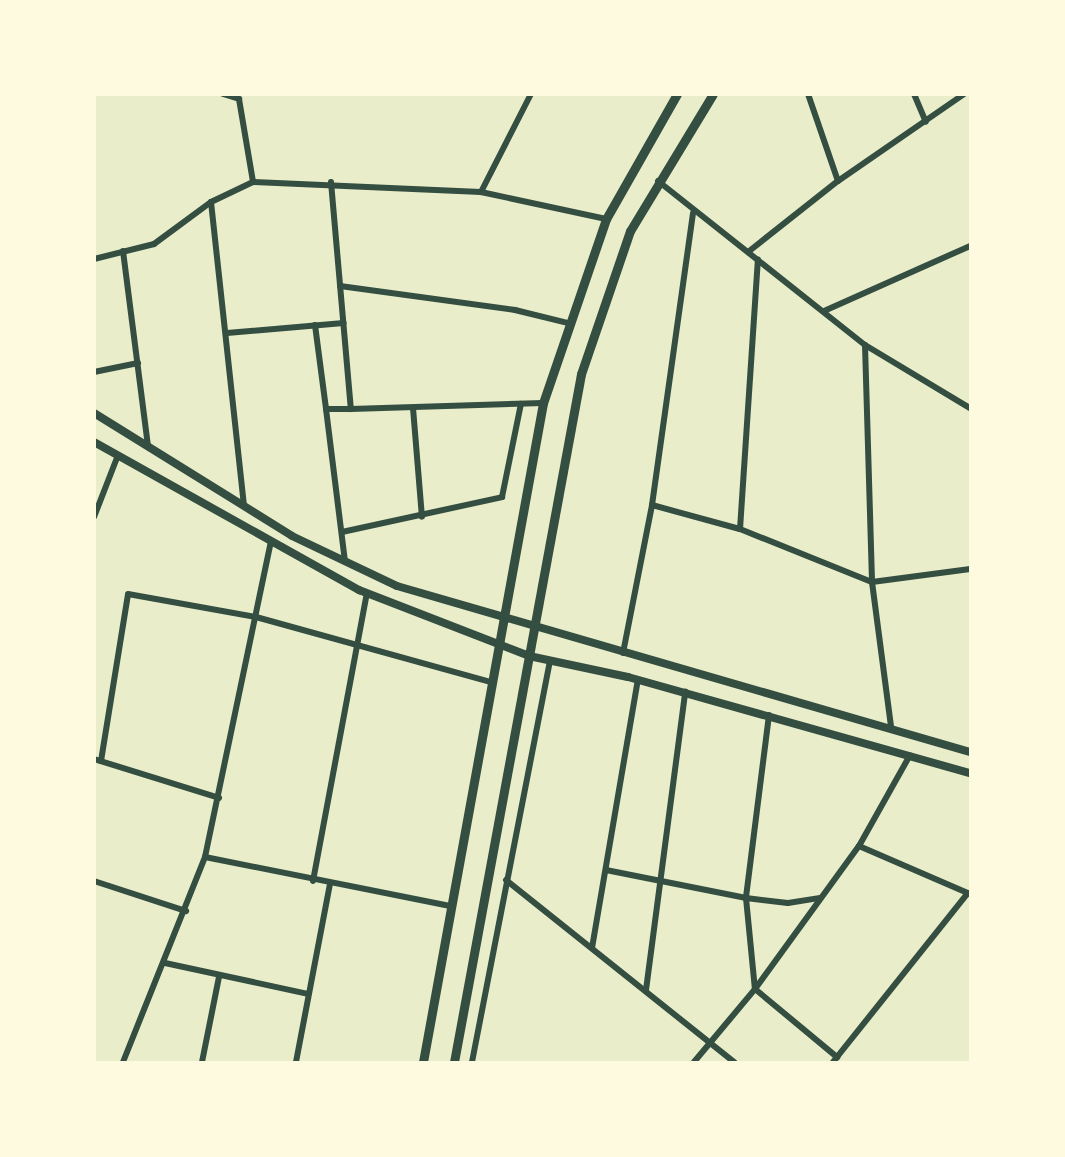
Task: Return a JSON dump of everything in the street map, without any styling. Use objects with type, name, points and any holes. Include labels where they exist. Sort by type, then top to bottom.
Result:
[{"type":"main road","points":[[423,1062],[502,614],[543,403],[568,323],[606,219],[677,94]]},
{"type":"main road","points":[[454,1062],[581,374],[630,231],[657,180],[713,94]]},
{"type":"street","points":[[223,94],[239,99],[247,94]]},
{"type":"street","points":[[481,192],[531,94]]},
{"type":"street","points":[[808,94],[838,181]]},
{"type":"street","points":[[914,94],[926,122]]},
{"type":"street","points":[[748,252],[838,181],[964,94]]},
{"type":"street","points":[[239,99],[253,181]]},
{"type":"street","points":[[657,180],[693,213],[748,252],[865,345],[970,408]]},
{"type":"street","points":[[94,259],[154,244],[211,202],[253,181],[331,182],[481,192],[606,219]]},
{"type":"street","points":[[331,182],[351,410]]},
{"type":"street","points":[[211,202],[244,506]]},
{"type":"street","points":[[623,653],[652,505],[693,213]]},
{"type":"street","points":[[824,311],[971,246]]},
{"type":"street","points":[[123,251],[148,446]]},
{"type":"street","points":[[740,529],[758,260]]},
{"type":"street","points":[[340,286],[515,310],[568,323]]},
{"type":"street","points":[[227,332],[344,323]]},
{"type":"street","points":[[315,326],[345,561]]},
{"type":"street","points":[[865,345],[872,582],[891,727]]},
{"type":"street","points":[[94,372],[138,363]]},
{"type":"street","points":[[326,409],[543,403]]},
{"type":"street","points":[[342,532],[422,517],[502,497],[521,404]]},
{"type":"street","points":[[412,408],[422,517]]},
{"type":"street","points":[[94,413],[244,506],[397,586],[502,614],[623,653],[891,727],[971,752]]},
{"type":"street","points":[[94,442],[367,593],[529,656],[685,692],[971,773]]},
{"type":"street","points":[[94,517],[118,455]]},
{"type":"street","points":[[652,505],[740,529],[872,582],[971,569]]},
{"type":"street","points":[[123,1062],[186,911],[205,857],[271,541]]},
{"type":"street","points":[[313,881],[367,593]]},
{"type":"street","points":[[219,798],[98,760],[128,594],[256,617],[490,682]]},
{"type":"street","points":[[472,1062],[550,660]]},
{"type":"street","points":[[592,948],[638,680]]},
{"type":"street","points":[[646,990],[657,884],[685,692]]},
{"type":"street","points":[[769,715],[746,898],[755,989],[835,1060],[969,893],[859,846]]},
{"type":"street","points":[[694,1062],[755,989],[859,846],[911,755]]},
{"type":"street","points":[[205,857],[313,881],[450,906]]},
{"type":"street","points":[[606,870],[657,884],[746,898],[788,903],[819,898]]},
{"type":"street","points":[[506,880],[713,1042],[734,1062]]},
{"type":"street","points":[[94,881],[186,911]]},
{"type":"street","points":[[296,1062],[330,884]]},
{"type":"street","points":[[165,963],[219,977],[308,994]]},
{"type":"street","points":[[202,1062],[219,977]]}]
